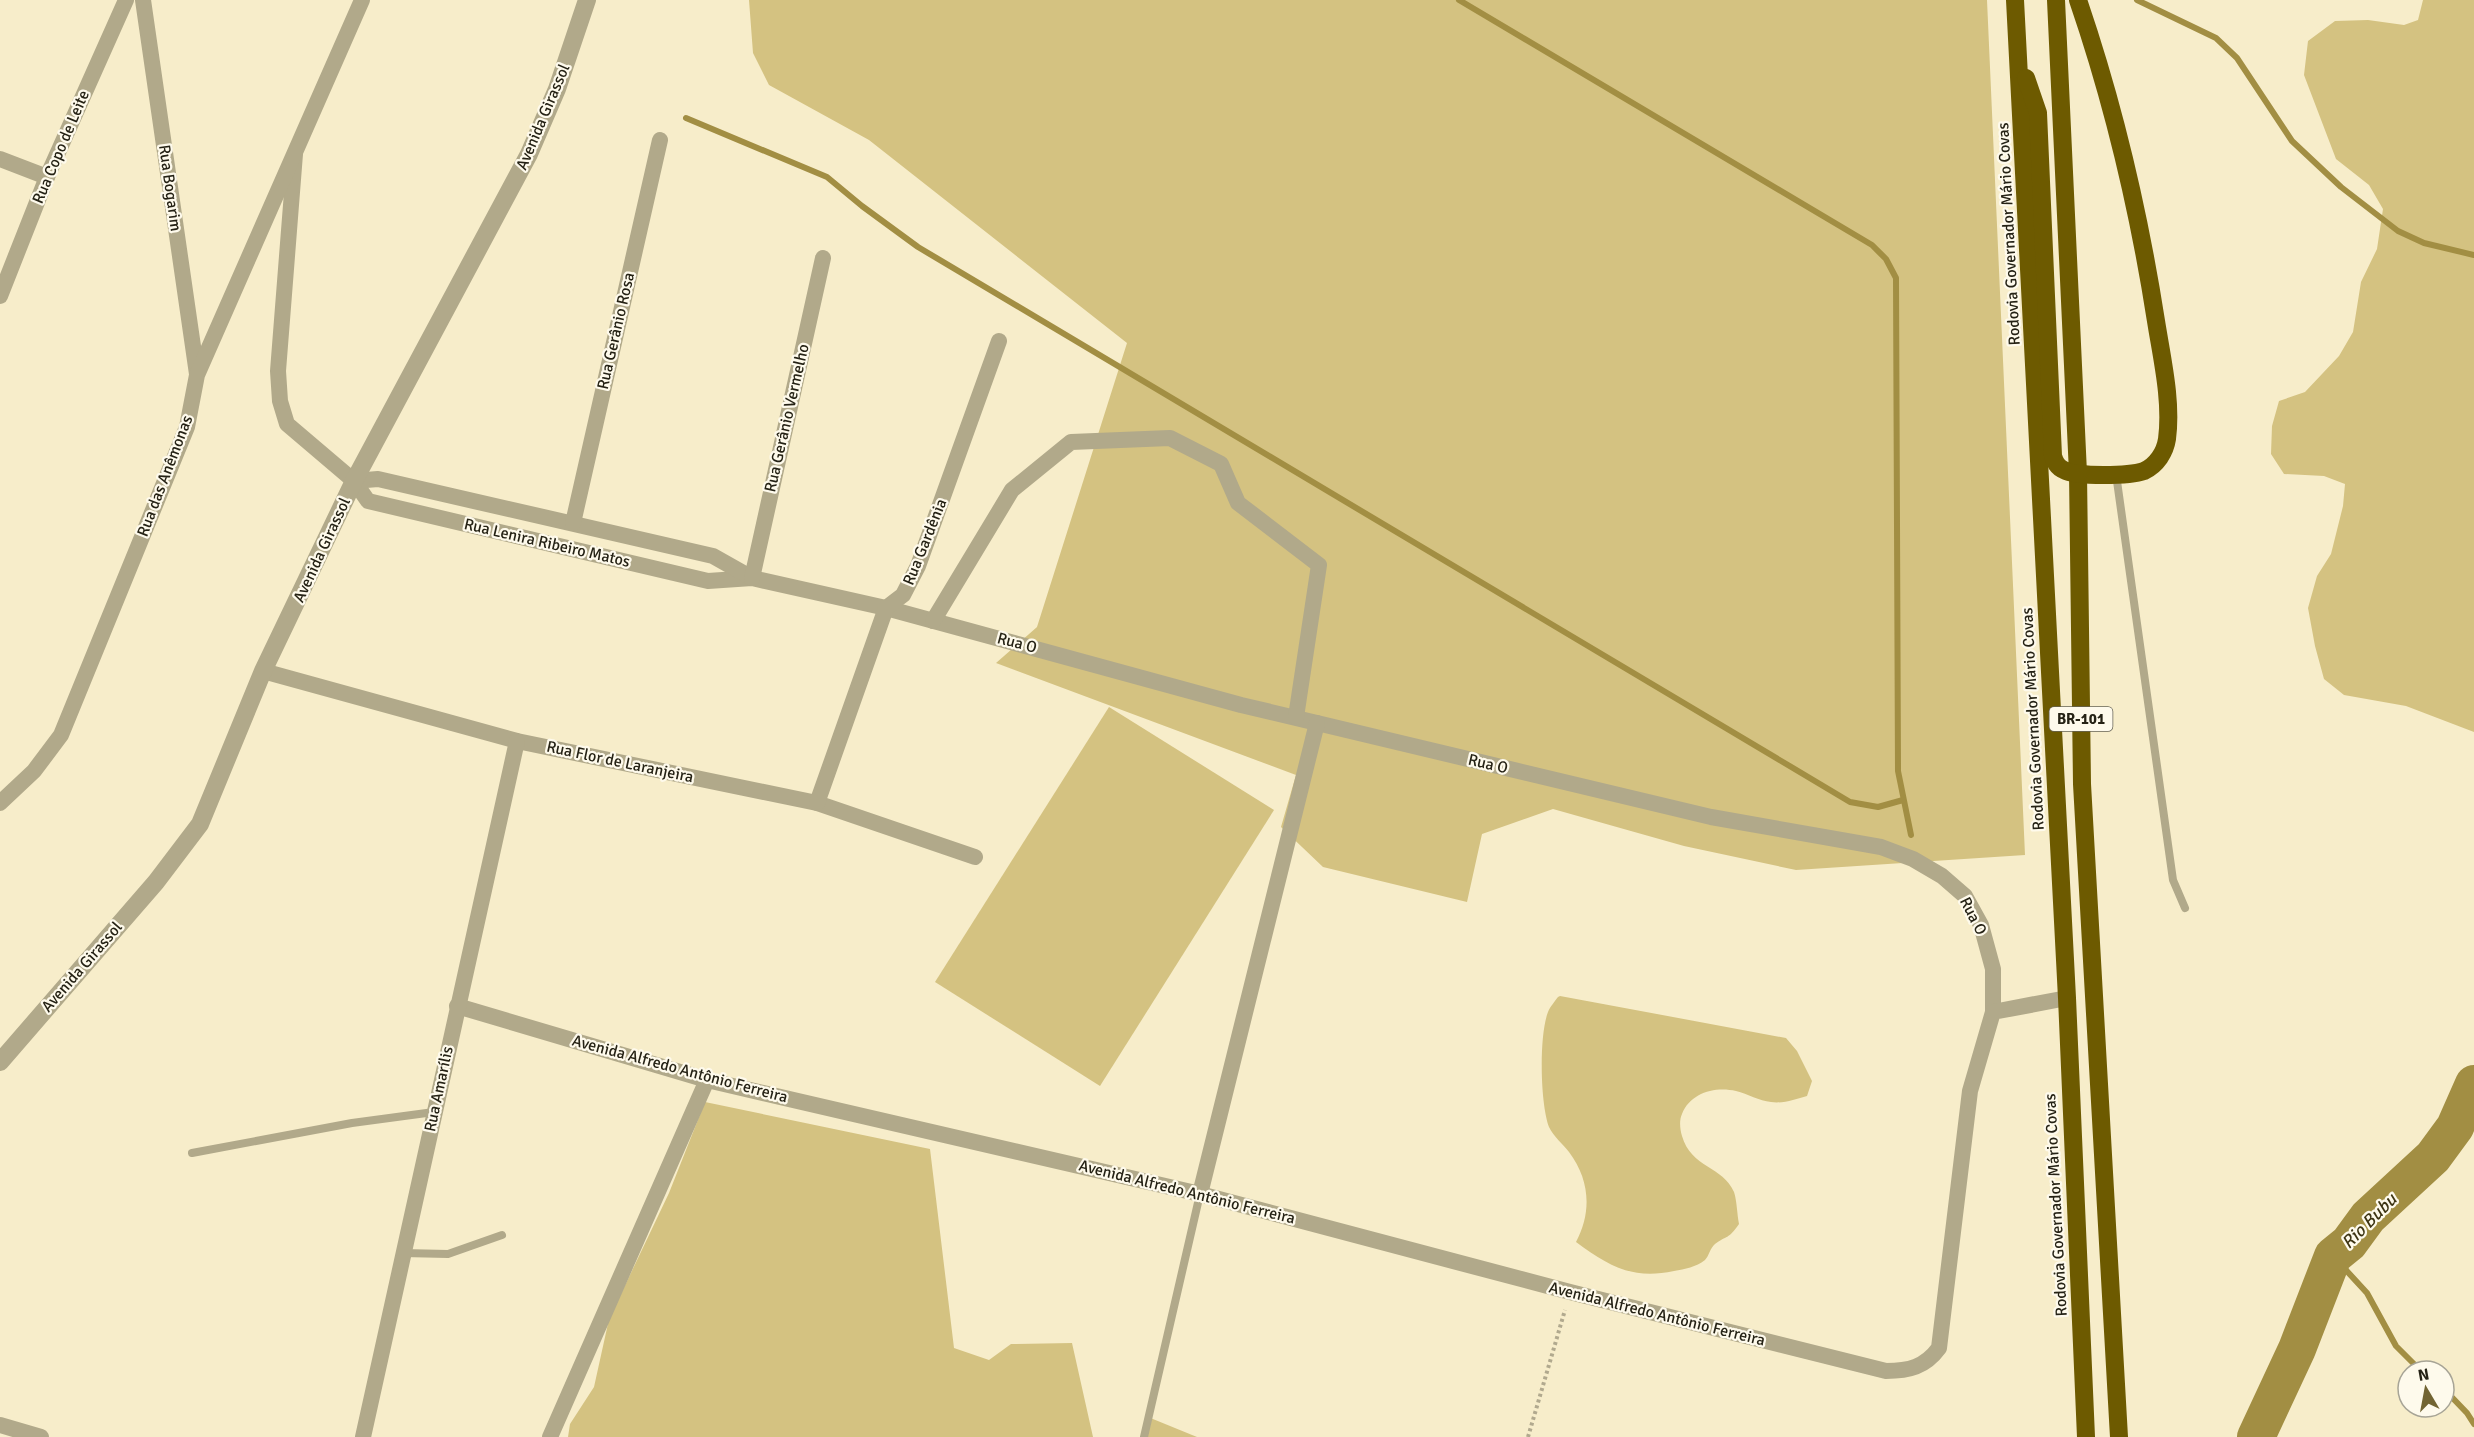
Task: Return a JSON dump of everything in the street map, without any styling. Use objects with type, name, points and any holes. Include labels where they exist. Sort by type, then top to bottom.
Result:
[{"type":"highway","name":"Rodovia Governador Mário Covas","points":[[2016,0],[2067,998],[2086,1437]]},
{"type":"highway","name":"BR-101","points":[[2056,0],[2078,473],[2082,784],[2119,1437]]},
{"type":"highway","points":[[2019,59],[2038,113],[2053,456],[2062,469],[2078,473],[2116,474],[2143,471],[2158,460],[2167,440],[2167,409],[2159,341],[2136,207],[2103,75],[2078,0]]},
{"type":"street","name":"Rua Copo de Leite","points":[[0,296],[47,177],[126,0]]},
{"type":"street","name":"Rua Bogarim","points":[[143,0],[197,375]]},
{"type":"street","name":"Rua das Anêmonas","points":[[0,803],[34,771],[61,735],[187,427],[197,375],[362,0]]},
{"type":"street","name":"Avenida Girassol","points":[[0,1062],[156,882],[200,824],[263,671],[354,481],[529,154],[557,89],[587,0]]},
{"type":"street","name":"Rua Gerânio Rosa","points":[[573,522],[660,140]]},
{"type":"street","name":"Rua Lenira Ribeiro Matos","points":[[295,154],[278,371],[280,401],[287,424],[354,481],[368,501],[708,581],[752,578],[886,608]]},
{"type":"street","points":[[0,159],[47,177]]},
{"type":"street","name":"Rua Gerânio Vermelho","points":[[752,578],[823,258]]},
{"type":"street","name":"Rua Gardênia","points":[[817,803],[886,608],[903,595],[918,566],[999,341]]},
{"type":"street","points":[[933,621],[1012,490],[1071,442],[1170,438],[1221,464],[1238,503],[1319,565],[1296,717]]},
{"type":"street","name":"Rua Lenira Ribeiro Matos","points":[[354,481],[378,479],[713,556],[752,578]]},
{"type":"street","name":"Rua O","points":[[886,608],[1317,723],[1711,817],[1881,847],[1913,859],[1942,876],[1965,896],[1981,925],[1993,969],[1993,1012],[1970,1091],[1942,1336],[1939,1348],[1931,1359],[1917,1368]]},
{"type":"street","name":"Rua Flor de Laranjeira","points":[[263,671],[517,741],[817,803],[975,857]]},
{"type":"street","points":[[1200,1194],[1317,723]]},
{"type":"street","name":"Rua Amarílis","points":[[363,1437],[517,741]]},
{"type":"street","points":[[1993,1012],[2067,998]]},
{"type":"street","name":"Avenida Alfredo Antônio Ferreira","points":[[458,1006],[707,1080],[1200,1194],[1570,1292],[1886,1371],[1917,1368]]},
{"type":"street","points":[[550,1437],[707,1080]]},
{"type":"street","points":[[0,1425],[41,1437]]},
{"type":"lane","points":[[2116,474],[2171,869],[2173,880],[2185,908]]},
{"type":"lane","points":[[192,1153],[352,1123],[434,1112]]},
{"type":"lane","points":[[1144,1437],[1200,1194]]},
{"type":"lane","points":[[403,1253],[448,1254],[502,1235]]},
{"type":"path","points":[[1528,1437],[1570,1292]]},
{"type":"shaded area","points":[[749,0],[1987,0],[2025,855],[1796,870],[1684,846],[1553,809],[1482,834],[1467,902],[1323,867],[1281,827],[1296,775],[996,663],[1037,627],[1127,343],[869,140],[769,85],[753,53]]},
{"type":"shaded area","points":[[2423,0],[2474,0],[2474,732],[2406,706],[2344,695],[2324,679],[2308,608],[2317,576],[2331,554],[2343,506],[2345,484],[2324,476],[2284,474],[2271,454],[2272,426],[2279,401],[2305,392],[2339,356],[2353,332],[2361,282],[2377,249],[2383,209],[2369,185],[2336,159],[2304,75],[2308,41],[2335,21],[2368,20],[2404,25],[2418,20]]},
{"type":"shaded area","points":[[1109,707],[1274,810],[1100,1086],[935,982]]},
{"type":"shaded area","points":[[1560,996],[1786,1038],[1797,1051],[1812,1081],[1807,1096],[1776,1102],[1736,1091],[1712,1091],[1697,1096],[1682,1114],[1680,1128],[1686,1147],[1692,1155],[1729,1183],[1735,1196],[1739,1224],[1730,1235],[1713,1246],[1705,1260],[1698,1264],[1659,1273],[1633,1272],[1610,1264],[1576,1242],[1585,1219],[1585,1185],[1576,1163],[1549,1127],[1542,1086],[1545,1023],[1550,1008]]},
{"type":"shaded area","points":[[705,1102],[930,1149],[954,1348],[989,1360],[1011,1344],[1072,1343],[1093,1437],[568,1437],[570,1424],[594,1387],[609,1319],[669,1193]]},
{"type":"shaded area","points":[[1148,1417],[1197,1437],[1144,1437]]},
{"type":"waterway","points":[[1459,0],[1872,245],[1886,259],[1896,278],[1898,771],[1911,835]]},
{"type":"waterway","points":[[2137,0],[2216,38],[2237,58],[2292,141],[2341,187],[2398,231],[2424,243],[2474,255]]},
{"type":"waterway","points":[[686,118],[827,177],[918,247],[1850,802],[1878,807],[1903,800]]},
{"type":"waterway","name":"Rio Bubu","points":[[2256,1437],[2297,1349],[2333,1256],[2349,1243],[2368,1217],[2433,1157],[2455,1127],[2474,1084]]},
{"type":"waterway","points":[[2333,1256],[2367,1293],[2396,1346],[2409,1359]]},
{"type":"waterway","points":[[2456,1402],[2474,1424]]}]
